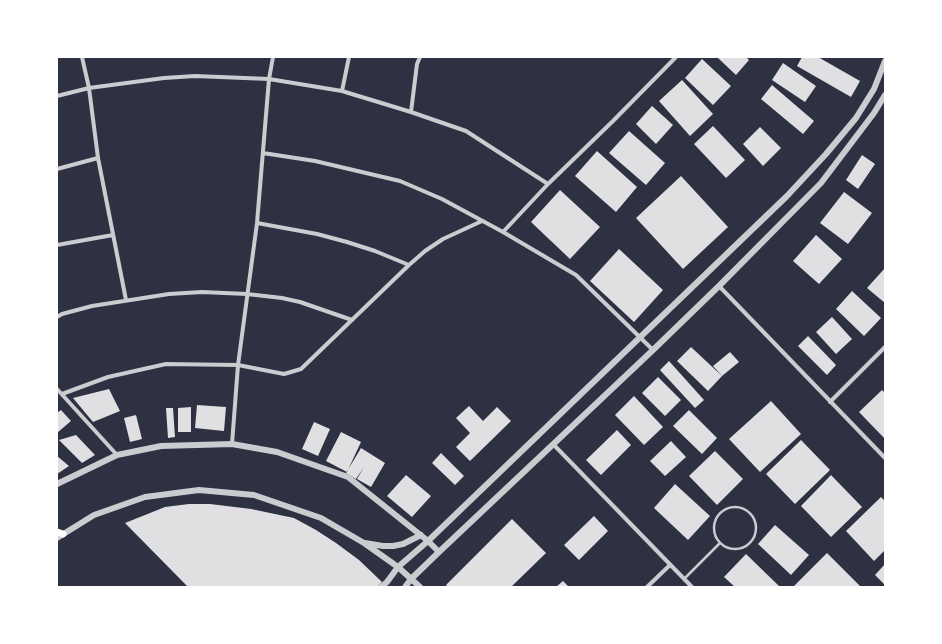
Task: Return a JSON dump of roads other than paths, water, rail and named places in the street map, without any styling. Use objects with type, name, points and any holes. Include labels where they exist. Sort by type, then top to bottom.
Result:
[{"type":"street","points":[[82,57],[89,88],[98,158],[126,300]]},
{"type":"street","points":[[232,444],[238,365],[256,223],[269,79],[273,57]]},
{"type":"street","points":[[342,91],[350,57]]},
{"type":"street","points":[[411,112],[417,64],[420,57]]},
{"type":"street","points":[[503,232],[548,184],[676,57]]},
{"type":"street","points":[[381,587],[389,584],[398,567],[428,541],[787,196],[826,154],[856,118],[874,89],[885,61]]},
{"type":"street","points":[[57,96],[89,88],[164,78],[195,76],[269,79],[342,91],[411,112],[466,132],[548,184]]},
{"type":"street","points":[[405,587],[552,444],[719,286],[821,183],[874,113],[885,95]]},
{"type":"street","points":[[263,153],[315,161],[400,181],[442,199],[503,232],[576,275],[653,350]]},
{"type":"street","points":[[57,169],[98,158]]},
{"type":"street","points":[[62,394],[108,377],[166,364],[238,365],[284,374],[301,369],[425,251],[443,239],[482,221]]},
{"type":"street","points":[[256,223],[317,234],[347,242],[375,251],[409,265]]},
{"type":"street","points":[[57,245],[113,235]]},
{"type":"street","points":[[719,286],[885,458]]},
{"type":"street","points":[[57,317],[62,314],[92,306],[126,300],[169,294],[202,292],[247,294],[282,298],[300,302],[352,320]]},
{"type":"street","points":[[830,402],[885,347]]},
{"type":"street","points":[[57,389],[117,455]]},
{"type":"street","points":[[57,484],[117,455],[161,446],[232,444],[277,452],[348,477],[440,552]]},
{"type":"street","points":[[552,444],[692,587]]},
{"type":"street","points":[[59,535],[94,515],[144,497],[198,490],[254,495],[321,518],[364,543],[398,567],[420,587]]},
{"type":"street","points":[[364,543],[393,546],[403,544],[421,535]]},
{"type":"street","points":[[647,587],[670,565]]},
{"type":"lane","points":[[735,507],[745,510],[753,518],[755,528],[755,534],[749,543],[735,549],[729,548],[720,543],[714,528],[720,513],[735,507]]},
{"type":"lane","points":[[684,579],[720,543]]}]
